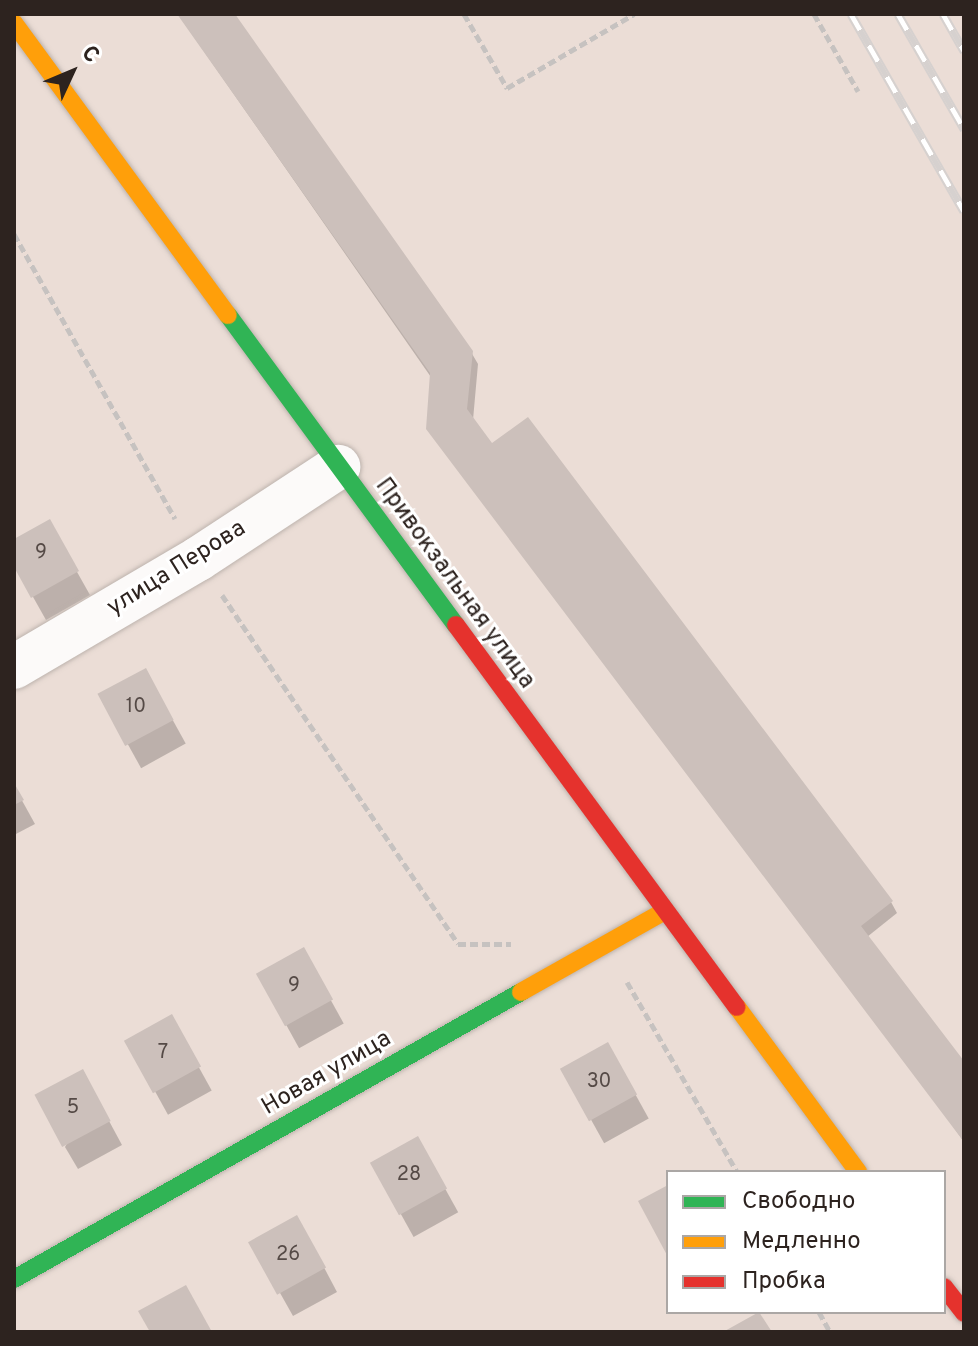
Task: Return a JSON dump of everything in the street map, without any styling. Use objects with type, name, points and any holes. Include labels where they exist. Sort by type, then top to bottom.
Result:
[{"type":"street","name":"Привокзальная улица","points":[[18,35],[856,1170]]},
{"type":"street","name":"улица Перова","points":[[14,667],[198,559],[338,467]]},
{"type":"street","name":"Новая улица","points":[[14,1279],[663,912]]},
{"type":"street","points":[[946,1290],[964,1313]]},
{"type":"path","points":[[464,14],[507,88],[634,14]]},
{"type":"path","points":[[814,14],[858,91]]},
{"type":"path","points":[[14,234],[198,559],[458,944],[517,944]]},
{"type":"path","points":[[605,944],[736,1170]]},
{"type":"path","points":[[820,1314],[830,1332]]},
{"type":"building","points":[[177,14],[235,14],[473,351],[467,409],[492,443],[528,417],[893,901],[861,926],[964,1061],[964,1142],[426,429],[430,373]]},
{"type":"building","points":[[50,519],[79,571],[31,598],[14,567],[14,539]]},
{"type":"building","points":[[146,668],[174,720],[125,746],[97,694]]},
{"type":"building","points":[[14,783],[24,800],[14,805]]},
{"type":"building","points":[[304,947],[333,999],[285,1026],[256,974]]},
{"type":"building","points":[[172,1014],[201,1066],[153,1093],[124,1041]]},
{"type":"building","points":[[608,1042],[637,1094],[589,1121],[560,1069]]},
{"type":"building","points":[[83,1069],[111,1121],[62,1147],[34,1095]]},
{"type":"building","points":[[418,1136],[447,1188],[399,1215],[370,1163]]},
{"type":"building","points":[[666,1186],[666,1253],[638,1201]]},
{"type":"building","points":[[297,1215],[326,1267],[277,1295],[248,1242]]},
{"type":"building","points":[[186,1285],[212,1332],[150,1332],[138,1311]]},
{"type":"building","points":[[760,1314],[772,1332],[723,1332]]},
{"type":"railway","points":[[851,14],[964,211]]},
{"type":"railway","points":[[898,14],[964,129]]},
{"type":"railway","points":[[943,14],[964,51]]},
{"type":"traffic: fast","points":[[228,315],[456,625]]},
{"type":"traffic: fast","points":[[14,1279],[521,992]]},
{"type":"traffic: slow","points":[[14,23],[228,315]]},
{"type":"traffic: slow","points":[[521,992],[663,912]]},
{"type":"traffic: slow","points":[[737,1007],[857,1170]]},
{"type":"traffic: jam","points":[[456,625],[737,1007]]},
{"type":"traffic: jam","points":[[946,1290],[964,1313]]}]
